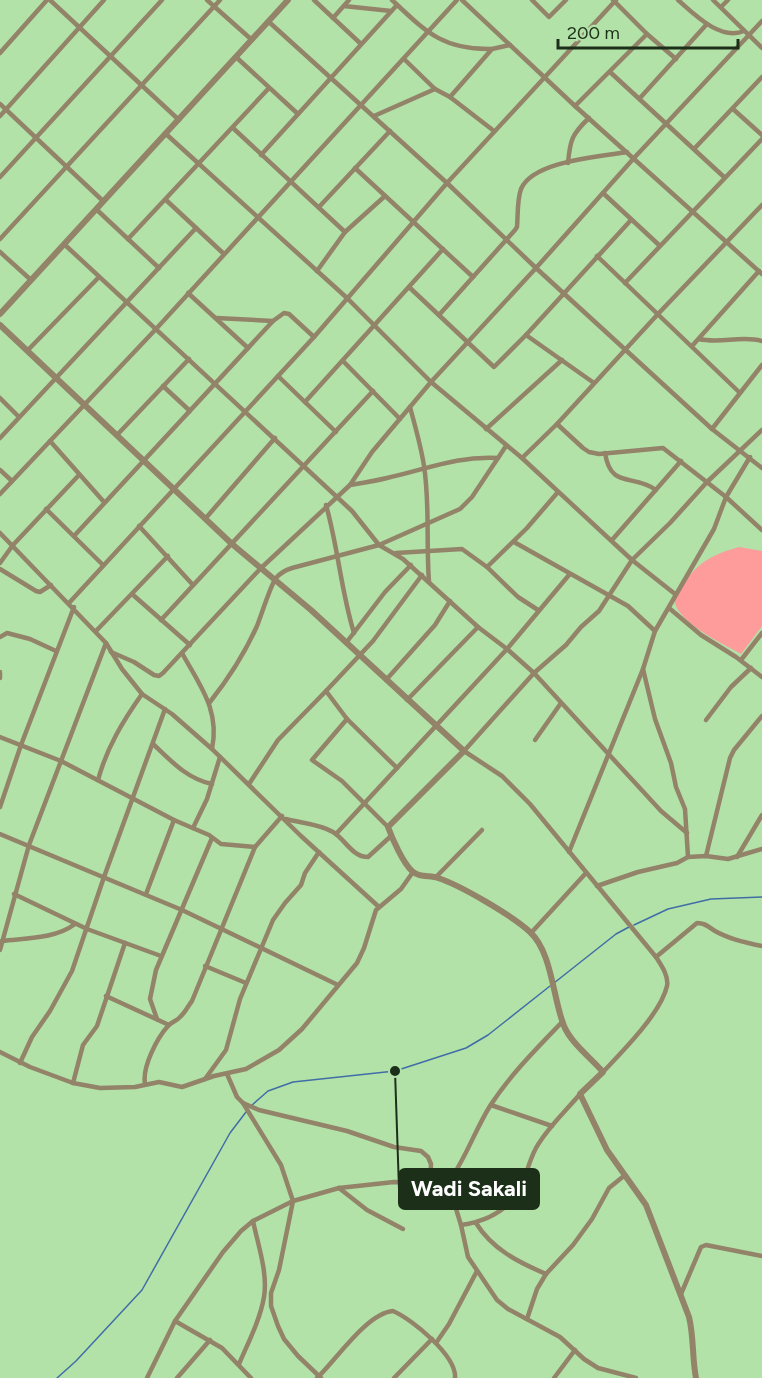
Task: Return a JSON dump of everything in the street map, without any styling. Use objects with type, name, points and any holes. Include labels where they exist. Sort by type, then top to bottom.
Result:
[{"type":"street","points":[[0,53],[49,0],[179,120]]},
{"type":"street","points":[[0,116],[104,0]]},
{"type":"street","points":[[0,177],[162,0]]},
{"type":"street","points":[[207,0],[252,40]]},
{"type":"street","points":[[0,239],[220,0]]},
{"type":"street","points":[[0,314],[288,0]]},
{"type":"street","points":[[314,0],[361,44]]},
{"type":"street","points":[[333,18],[349,0]]},
{"type":"street","points":[[392,0],[427,33],[457,46],[468,49],[492,49],[510,45]]},
{"type":"street","points":[[0,494],[156,329],[457,0]]},
{"type":"street","points":[[462,0],[589,118],[761,272],[693,346]]},
{"type":"street","points":[[532,0],[549,16],[566,0]]},
{"type":"street","points":[[0,807],[72,605],[103,565],[314,337],[412,221],[615,0],[647,34],[676,59]]},
{"type":"street","points":[[678,0],[706,25],[734,33],[744,31]]},
{"type":"street","points":[[713,0],[762,48]]},
{"type":"street","points":[[721,7],[728,0]]},
{"type":"street","points":[[261,154],[398,5]]},
{"type":"street","points":[[344,6],[391,11]]},
{"type":"street","points":[[111,652],[159,676],[260,569],[350,484],[372,452],[431,382],[762,21]]},
{"type":"street","points":[[268,22],[374,116],[712,429],[762,468]]},
{"type":"street","points":[[640,98],[706,25]]},
{"type":"street","points":[[575,105],[647,34]]},
{"type":"street","points":[[450,97],[492,49]]},
{"type":"street","points":[[236,57],[298,114]]},
{"type":"street","points":[[404,59],[435,89],[450,97],[494,131]]},
{"type":"street","points":[[610,72],[724,177]]},
{"type":"street","points":[[694,149],[762,77]]},
{"type":"street","points":[[128,239],[269,88]]},
{"type":"street","points":[[374,116],[435,89]]},
{"type":"street","points":[[0,104],[103,201]]},
{"type":"street","points":[[625,283],[762,137],[734,109]]},
{"type":"street","points":[[568,163],[573,134],[589,118]]},
{"type":"street","points":[[233,128],[345,232]]},
{"type":"street","points":[[319,207],[390,131]]},
{"type":"street","points":[[166,134],[346,298],[431,382],[522,458],[632,560],[675,594]]},
{"type":"street","points":[[439,315],[508,240],[517,226],[519,194],[526,181],[540,170],[627,152]]},
{"type":"street","points":[[355,168],[473,277]]},
{"type":"street","points":[[603,193],[659,245]]},
{"type":"street","points":[[317,271],[345,232],[385,196]]},
{"type":"street","points":[[166,200],[224,254]]},
{"type":"street","points":[[522,458],[557,424],[625,349],[761,207]]},
{"type":"street","points":[[96,209],[159,268]]},
{"type":"street","points":[[409,287],[494,367],[631,220]]},
{"type":"street","points":[[0,438],[196,228]]},
{"type":"street","points":[[64,244],[336,496],[359,518],[379,545],[396,553],[411,565],[478,627],[534,674],[662,811],[687,833]]},
{"type":"street","points":[[305,402],[444,249]]},
{"type":"street","points":[[0,252],[32,280]]},
{"type":"street","points":[[597,256],[739,392]]},
{"type":"street","points":[[27,351],[99,277]]},
{"type":"street","points":[[188,293],[248,348]]},
{"type":"street","points":[[74,536],[273,321],[284,314],[289,314],[314,337]]},
{"type":"street","points":[[215,318],[273,321]]},
{"type":"street","points":[[0,325],[232,544],[304,604],[464,751],[502,776],[530,804],[656,957],[664,970],[667,985],[638,1035],[552,1126],[535,1149],[516,1194],[499,1213],[487,1220],[461,1225]]},
{"type":"street","points":[[526,335],[594,383]]},
{"type":"street","points":[[699,339],[762,341]]},
{"type":"street","points":[[117,435],[189,359]]},
{"type":"street","points":[[486,429],[562,360]]},
{"type":"street","points":[[343,361],[400,419]]},
{"type":"street","points":[[712,429],[762,365]]},
{"type":"street","points":[[278,376],[336,432]]},
{"type":"street","points":[[164,386],[190,411]]},
{"type":"street","points":[[161,620],[373,391]]},
{"type":"street","points":[[0,398],[20,417]]},
{"type":"street","points":[[410,407],[424,467],[429,533],[427,552],[429,582]]},
{"type":"street","points":[[557,424],[589,452],[605,453],[663,448],[726,497],[762,530]]},
{"type":"street","points":[[388,827],[464,751],[534,674],[599,611],[632,560],[762,430]]},
{"type":"street","points":[[205,519],[275,438]]},
{"type":"street","points":[[50,441],[104,502]]},
{"type":"street","points":[[210,702],[244,655],[274,580],[281,573],[379,545],[460,508],[467,503],[506,446]]},
{"type":"street","points":[[605,453],[607,467],[613,474],[622,479],[648,484],[656,490]]},
{"type":"street","points":[[568,852],[643,669],[654,631],[714,529],[726,497],[750,457]]},
{"type":"street","points":[[350,484],[387,478],[455,460],[498,458]]},
{"type":"street","points":[[612,540],[681,461]]},
{"type":"street","points":[[0,470],[12,481]]},
{"type":"street","points":[[0,563],[13,545],[79,475]]},
{"type":"street","points":[[487,567],[514,542],[558,492]]},
{"type":"street","points":[[326,505],[334,532],[346,605],[354,633]]},
{"type":"street","points":[[46,509],[103,565]]},
{"type":"street","points":[[139,526],[193,585]]},
{"type":"street","points":[[0,532],[96,631],[142,694],[165,709],[212,749],[379,907]]},
{"type":"street","points":[[514,542],[569,575],[628,606],[654,631]]},
{"type":"street","points":[[396,553],[462,549],[487,567],[518,597],[538,610]]},
{"type":"street","points":[[96,631],[168,556]]},
{"type":"street","points":[[346,643],[385,592],[411,565]]},
{"type":"street","points":[[0,568],[36,591],[45,590],[51,585]]},
{"type":"street","points":[[249,784],[278,740],[360,656],[422,575]]},
{"type":"street","points":[[336,834],[507,649],[569,575]]},
{"type":"street","points":[[132,594],[190,645]]},
{"type":"street","points":[[386,680],[435,625],[450,601]]},
{"type":"street","points":[[669,608],[701,635],[741,660],[762,677]]},
{"type":"street","points":[[407,700],[478,627]]},
{"type":"street","points":[[0,637],[7,633],[22,636],[56,651]]},
{"type":"street","points":[[741,660],[762,633]]},
{"type":"street","points":[[0,949],[29,845],[106,643]]},
{"type":"street","points":[[182,653],[210,702],[215,728],[212,749]]},
{"type":"street","points":[[706,720],[731,687],[751,668]]},
{"type":"street","points":[[643,669],[655,719],[685,809],[688,857]]},
{"type":"street","points":[[0,672],[0,677]]},
{"type":"street","points":[[326,692],[347,719],[397,768]]},
{"type":"street","points":[[98,780],[106,753],[142,694]]},
{"type":"street","points":[[535,740],[561,703]]},
{"type":"street","points":[[20,1063],[32,1037],[50,1011],[72,971],[165,709]]},
{"type":"street","points":[[706,856],[730,758],[762,716]]},
{"type":"street","points":[[347,719],[312,760],[337,776],[388,827],[413,872],[425,877],[436,877],[509,916],[531,933],[543,953],[563,1022],[571,1037],[603,1072]]},
{"type":"street","points":[[0,737],[62,762],[226,846],[255,847]]},
{"type":"street","points":[[153,744],[185,773],[212,784]]},
{"type":"street","points":[[193,828],[212,784],[219,757]]},
{"type":"street","points":[[737,858],[762,815]]},
{"type":"street","points":[[284,817],[324,827],[363,857],[368,857],[392,836]]},
{"type":"street","points":[[145,1084],[143,1076],[145,1066],[169,1025],[182,1016],[192,1001],[255,847],[284,817]]},
{"type":"street","points":[[146,894],[174,820]]},
{"type":"street","points":[[436,877],[482,830]]},
{"type":"street","points":[[0,834],[182,910],[338,985]]},
{"type":"street","points":[[157,1019],[150,999],[152,984],[161,956],[212,838]]},
{"type":"street","points":[[597,886],[638,872],[676,863],[688,857],[706,856],[728,859],[762,849]]},
{"type":"street","points":[[205,1079],[226,1050],[246,983],[279,910],[301,885],[305,873],[319,852]]},
{"type":"street","points":[[0,1052],[20,1063],[73,1083],[100,1088],[159,1082],[182,1086],[246,1069],[279,1050],[302,1029],[357,963],[367,940],[374,914],[401,889],[413,872]]},
{"type":"street","points":[[531,933],[586,873]]},
{"type":"street","points":[[14,894],[75,924],[161,956]]},
{"type":"street","points":[[656,957],[697,923],[704,923],[715,931],[762,946]]},
{"type":"street","points":[[2,941],[57,934],[75,924]]},
{"type":"street","points":[[73,1083],[83,1045],[97,1026],[125,943]]},
{"type":"street","points":[[205,966],[246,983]]},
{"type":"street","points":[[106,996],[169,1025]]},
{"type":"street","points":[[448,1183],[459,1167],[466,1148],[491,1105],[529,1056],[563,1022]]},
{"type":"street","points":[[227,1074],[233,1091],[243,1103],[281,1165],[293,1201],[271,1306],[284,1339],[319,1378],[357,1335],[385,1312],[393,1311],[434,1341],[454,1368],[455,1378]]},
{"type":"street","points":[[580,1094],[607,1150],[646,1205],[681,1294],[692,1329],[692,1359],[696,1378]]},
{"type":"street","points":[[243,1103],[259,1110],[347,1131],[394,1147],[421,1151],[428,1157],[431,1164],[430,1184]]},
{"type":"street","points":[[491,1105],[552,1126]]},
{"type":"street","points":[[527,1319],[537,1289],[546,1274],[592,1219],[609,1188],[625,1175]]},
{"type":"street","points":[[147,1378],[175,1322],[224,1252],[241,1230],[253,1221],[293,1201],[339,1188],[394,1182],[448,1183]]},
{"type":"street","points":[[448,1183],[468,1257],[497,1300],[508,1310],[560,1337],[584,1359],[598,1368],[636,1378]]},
{"type":"street","points":[[339,1188],[367,1210],[404,1229]]},
{"type":"street","points":[[239,1364],[261,1311],[264,1297],[265,1284],[253,1221]]},
{"type":"street","points":[[476,1223],[484,1236],[495,1246],[523,1264],[546,1274]]},
{"type":"street","points":[[681,1294],[701,1247],[706,1245],[762,1256]]},
{"type":"street","points":[[394,1378],[449,1324],[477,1271]]},
{"type":"street","points":[[264,1297],[272,1293]]},
{"type":"street","points":[[175,1322],[222,1348],[239,1364],[244,1376],[251,1378]]},
{"type":"street","points":[[177,1378],[210,1340]]},
{"type":"street","points":[[554,1378],[575,1350]]},
{"type":"shaded area","points":[[739,547],[762,551],[762,626],[741,654],[683,617],[674,600],[700,565],[716,555]]},
{"type":"waterway","points":[[634,925],[668,909],[711,899],[762,897]]},
{"type":"waterway","points":[[554,983],[616,934],[629,927]]},
{"type":"waterway","points":[[251,1106],[268,1091],[293,1082],[395,1071],[466,1048],[488,1035],[550,986]]},
{"type":"waterway","points":[[57,1378],[76,1361],[142,1290],[230,1133],[246,1112]]},
{"type":"place","name":"Wadi Sakali","points":[[395,1071]]}]
